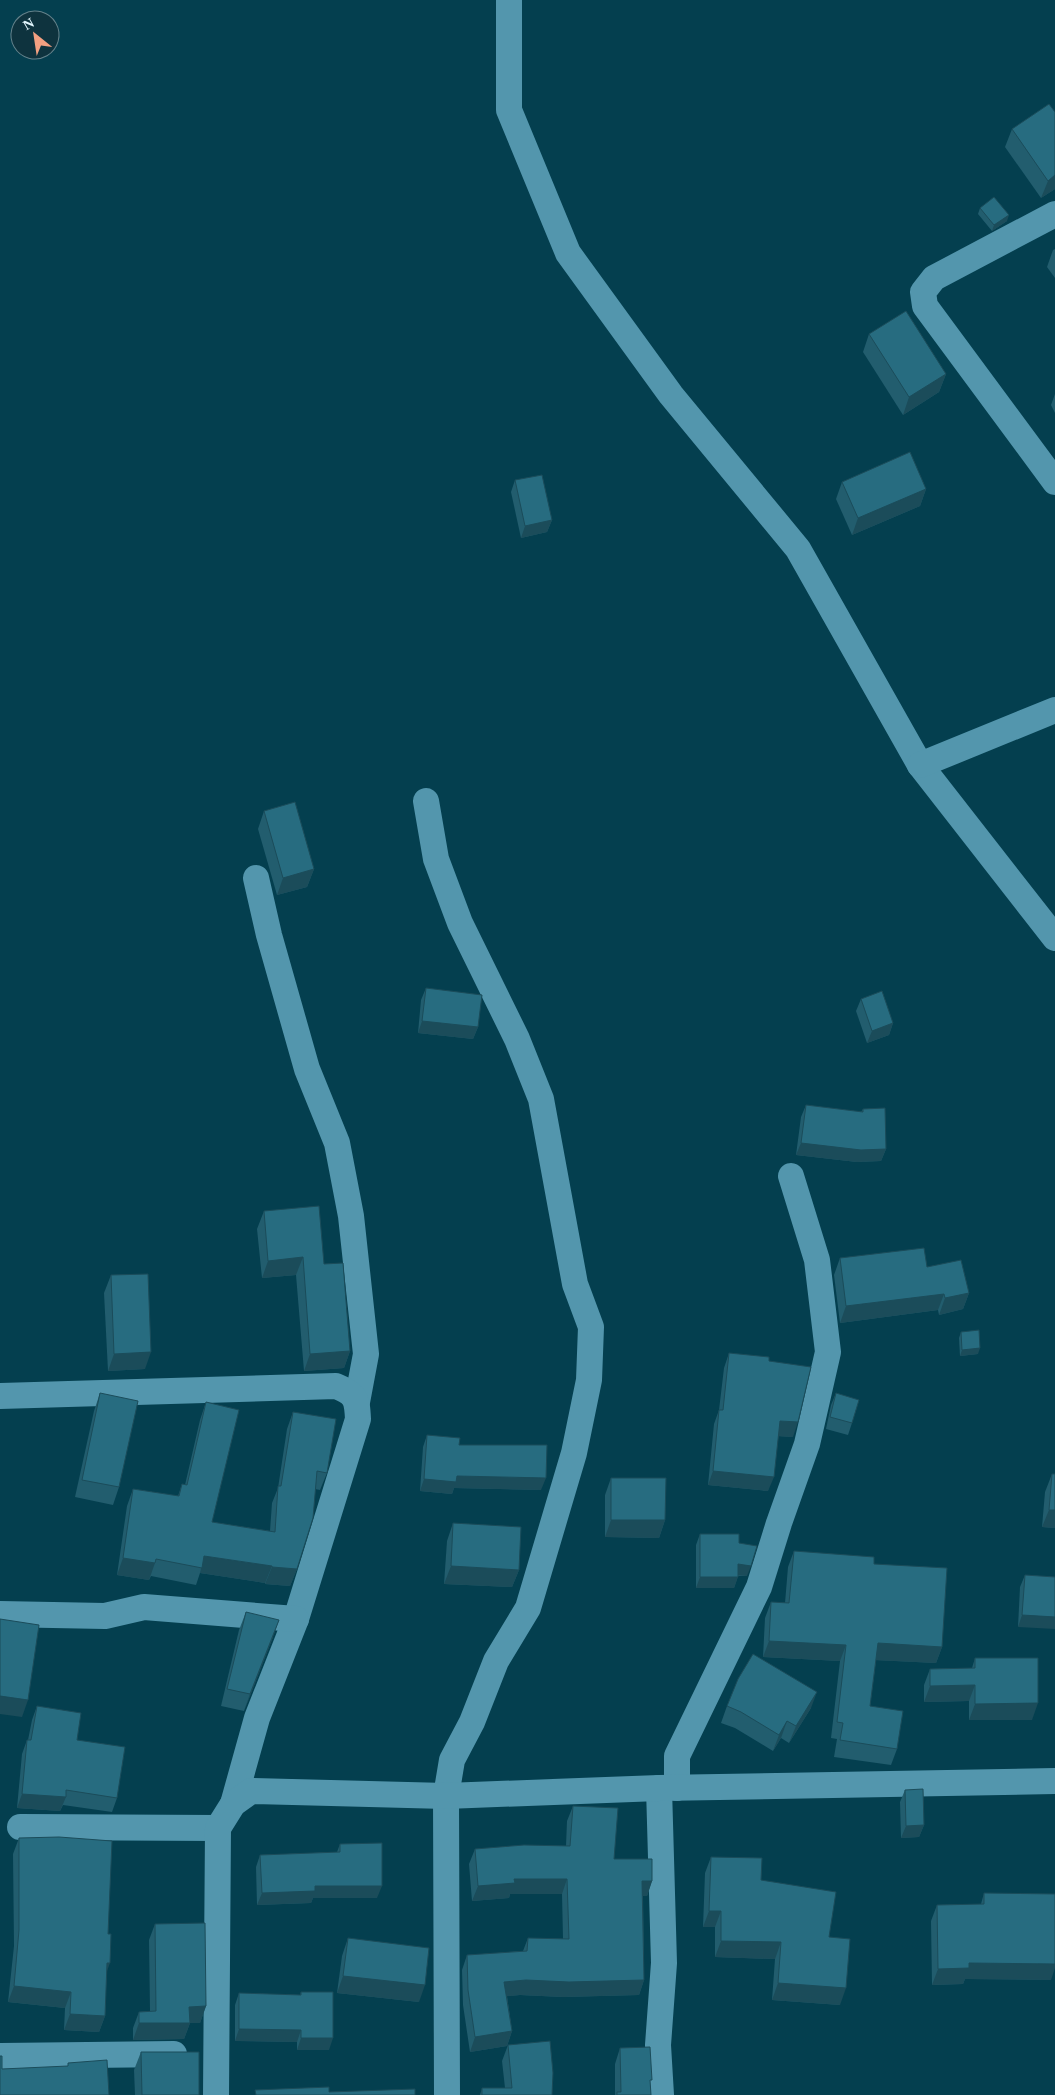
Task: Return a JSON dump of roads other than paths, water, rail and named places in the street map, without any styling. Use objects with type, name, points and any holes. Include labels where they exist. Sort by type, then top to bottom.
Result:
[{"type":"street","points":[[509,0],[510,110],[568,253],[671,395],[798,549],[920,765],[1055,938]]},
{"type":"street","points":[[1055,214],[934,278],[923,292],[926,306],[1055,482]]},
{"type":"street","points":[[920,765],[1055,710]]},
{"type":"street","points":[[426,801],[436,859],[460,923],[517,1039],[541,1099],[575,1284],[591,1327],[590,1380],[574,1453],[528,1608],[496,1661],[472,1722],[452,1760],[446,1796],[447,2095]]},
{"type":"street","points":[[216,2095],[218,1828],[233,1804],[257,1718],[296,1619],[358,1419],[357,1402],[366,1354],[351,1216],[337,1143],[307,1069],[268,935],[256,878]]},
{"type":"street","points":[[661,2095],[658,2045],[664,1963],[668,1788],[677,1756],[759,1587],[779,1523],[808,1444],[828,1352],[817,1260],[791,1176]]},
{"type":"street","points":[[0,1396],[336,1386],[349,1392],[357,1402]]},
{"type":"street","points":[[0,1614],[105,1616],[144,1607],[296,1619]]},
{"type":"street","points":[[233,1804],[250,1791],[446,1796],[668,1788],[1055,1781]]},
{"type":"street","points":[[20,1827],[218,1828]]},
{"type":"street","points":[[0,2056],[215,2054]]}]
